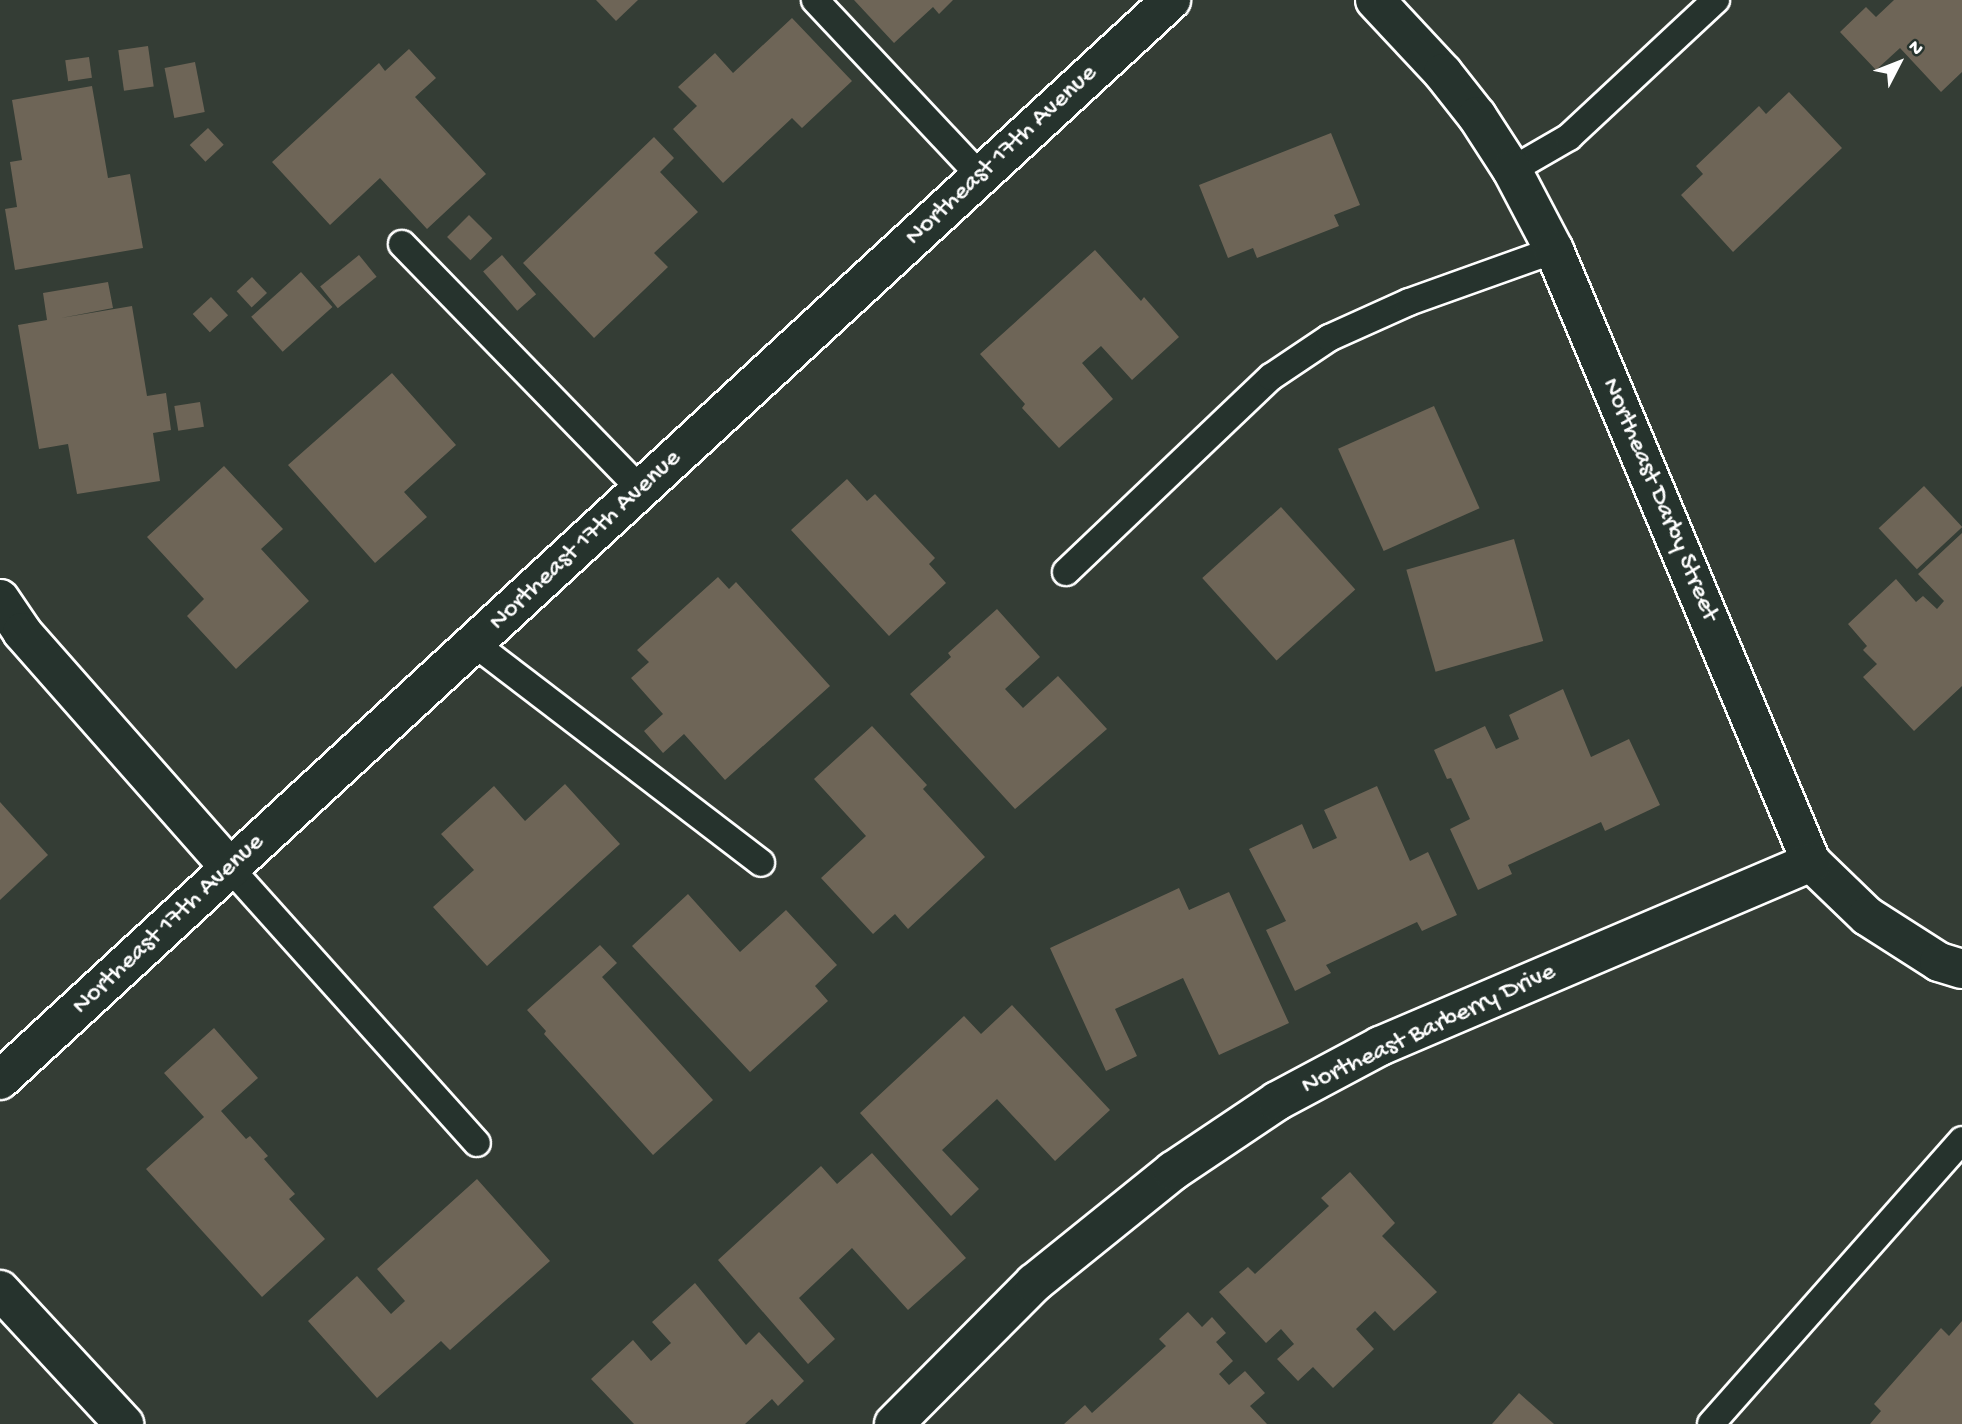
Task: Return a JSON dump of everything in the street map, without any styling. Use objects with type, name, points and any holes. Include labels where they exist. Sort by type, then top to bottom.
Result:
[{"type":"street","name":"Northeast Darby Street","points":[[1376,0],[1443,73],[1477,116],[1512,170],[1555,250],[1811,862],[1867,916],[1939,962],[1962,970]]},
{"type":"street","name":"Northeast 17th Avenue","points":[[0,1080],[981,176],[1154,5]]},
{"type":"street","points":[[0,599],[22,632],[231,869]]},
{"type":"street","name":"Northeast Barberry Drive","points":[[894,1424],[1034,1283],[1173,1171],[1277,1101],[1380,1046],[1811,862]]},
{"type":"street","points":[[0,1290],[124,1424]]},
{"type":"lane","points":[[815,0],[981,176]]},
{"type":"lane","points":[[1512,170],[1569,137],[1716,0]]},
{"type":"lane","points":[[402,244],[641,490]]},
{"type":"lane","points":[[1066,572],[1271,377],[1329,338],[1409,302],[1555,250]]},
{"type":"lane","points":[[475,644],[761,863]]},
{"type":"lane","points":[[231,869],[477,1143]]},
{"type":"lane","points":[[1711,1424],[1962,1140]]},
{"type":"building","points":[[596,0],[638,0],[616,21]]},
{"type":"building","points":[[854,0],[953,0],[939,14],[933,7],[894,43]]},
{"type":"building","points":[[1894,0],[1962,0],[1962,72],[1941,92],[1900,48],[1876,70],[1840,32],[1866,7],[1876,17]]},
{"type":"building","points":[[792,18],[852,81],[802,128],[792,118],[723,183],[673,129],[697,106],[678,87],[715,53],[733,73]]},
{"type":"building","points":[[148,46],[154,87],[124,91],[118,50]]},
{"type":"building","points":[[409,49],[436,78],[415,97],[486,174],[427,229],[380,178],[330,225],[272,162],[379,63],[385,71]]},
{"type":"building","points":[[89,57],[92,78],[68,81],[65,60]]},
{"type":"building","points":[[195,62],[205,112],[174,118],[165,68]]},
{"type":"building","points":[[92,86],[108,178],[130,174],[143,248],[15,270],[5,209],[17,207],[10,162],[22,160],[12,100]]},
{"type":"building","points":[[1789,92],[1842,148],[1733,252],[1681,195],[1703,174],[1696,166],[1759,106],[1766,114]]},
{"type":"building","points":[[208,128],[224,145],[205,162],[190,145]]},
{"type":"building","points":[[1331,133],[1360,205],[1334,215],[1339,226],[1257,258],[1253,248],[1228,258],[1199,185]]},
{"type":"building","points":[[654,137],[674,158],[660,172],[698,212],[654,253],[668,267],[594,338],[523,263]]},
{"type":"building","points":[[469,215],[492,238],[470,260],[447,237]]},
{"type":"building","points":[[1095,250],[1141,301],[1144,297],[1179,337],[1132,380],[1101,346],[1082,363],[1113,399],[1059,448],[1022,408],[1025,404],[980,354]]},
{"type":"building","points":[[359,255],[377,277],[338,308],[320,286]]},
{"type":"building","points":[[502,255],[536,294],[517,311],[483,271]]},
{"type":"building","points":[[301,272],[332,307],[283,352],[251,317]]},
{"type":"building","points":[[252,277],[267,293],[252,307],[237,291]]},
{"type":"building","points":[[108,282],[113,308],[61,318],[132,306],[147,396],[166,393],[171,430],[153,433],[160,481],[77,494],[68,444],[39,449],[18,325],[47,320],[43,293]]},
{"type":"building","points":[[211,297],[228,315],[210,332],[193,314]]},
{"type":"building","points":[[392,373],[456,445],[404,492],[427,517],[375,563],[288,465]]},
{"type":"building","points":[[200,402],[204,427],[178,431],[174,406]]},
{"type":"building","points":[[1434,406],[1480,508],[1384,551],[1338,449]]},
{"type":"building","points":[[224,466],[283,529],[261,549],[309,601],[236,669],[187,616],[204,599],[147,537]]},
{"type":"building","points":[[847,479],[867,501],[875,494],[935,558],[929,564],[946,583],[889,636],[791,530]]},
{"type":"building","points":[[1924,486],[1962,527],[1917,569],[1879,528]]},
{"type":"building","points":[[1281,507],[1355,589],[1277,660],[1202,578]]},
{"type":"building","points":[[1962,533],[1962,686],[1914,731],[1863,677],[1877,664],[1863,650],[1867,646],[1848,624],[1896,579],[1916,602],[1923,596],[1937,609],[1944,601],[1918,574]]},
{"type":"building","points":[[1514,539],[1543,641],[1436,672],[1406,570]]},
{"type":"building","points":[[718,577],[729,589],[736,582],[830,686],[725,780],[684,734],[663,753],[644,731],[663,714],[631,678],[649,662],[637,650]]},
{"type":"building","points":[[997,609],[1040,657],[1005,689],[1023,708],[1058,676],[1107,729],[1015,809],[910,694],[951,657],[948,653]]},
{"type":"building","points":[[1563,689],[1591,757],[1629,739],[1660,805],[1605,831],[1601,822],[1508,865],[1512,874],[1478,890],[1450,829],[1470,819],[1451,778],[1447,779],[1434,750],[1485,726],[1496,749],[1519,739],[1509,715]]},
{"type":"building","points":[[872,726],[927,785],[923,789],[985,857],[908,929],[895,914],[873,934],[821,878],[866,836],[814,779]]},
{"type":"building","points":[[565,784],[620,844],[487,966],[433,907],[474,870],[441,834],[494,786],[525,821]]},
{"type":"building","points":[[1377,786],[1410,861],[1428,852],[1457,915],[1422,931],[1417,922],[1326,965],[1331,973],[1295,991],[1266,930],[1286,921],[1249,849],[1302,824],[1313,849],[1337,838],[1324,810]]},
{"type":"building","points":[[0,802],[48,855],[0,900]]},
{"type":"building","points":[[1179,888],[1189,910],[1229,892],[1289,1023],[1219,1055],[1183,978],[1115,1009],[1137,1056],[1106,1071],[1050,948]]},
{"type":"building","points":[[688,894],[740,952],[786,910],[837,965],[815,986],[828,1001],[750,1072],[632,946]]},
{"type":"building","points":[[600,945],[617,963],[602,977],[713,1100],[653,1155],[544,1034],[546,1031],[527,1010]]},
{"type":"building","points":[[1012,1005],[1110,1110],[1055,1161],[997,1099],[942,1150],[979,1189],[951,1216],[860,1113],[964,1016],[981,1034]]},
{"type":"building","points":[[214,1028],[258,1078],[221,1111],[246,1139],[250,1136],[268,1156],[264,1159],[295,1194],[289,1199],[325,1239],[262,1297],[146,1169],[204,1117],[164,1073]]},
{"type":"building","points":[[872,1153],[966,1258],[908,1310],[852,1248],[799,1298],[835,1339],[808,1364],[718,1260],[821,1166],[837,1184]]},
{"type":"building","points":[[1350,1172],[1395,1223],[1382,1236],[1437,1292],[1394,1331],[1375,1311],[1356,1329],[1374,1349],[1333,1388],[1313,1367],[1298,1381],[1277,1359],[1294,1344],[1281,1329],[1266,1343],[1219,1292],[1248,1267],[1255,1274],[1329,1206],[1321,1198]]},
{"type":"building","points":[[477,1179],[550,1261],[450,1350],[441,1341],[377,1398],[308,1321],[357,1276],[391,1314],[405,1301],[377,1269]]},
{"type":"building","points":[[695,1283],[746,1345],[759,1332],[804,1381],[778,1406],[772,1399],[745,1424],[634,1424],[591,1379],[633,1340],[651,1361],[671,1343],[652,1322]]},
{"type":"building","points":[[1188,1312],[1202,1327],[1212,1317],[1226,1333],[1216,1342],[1233,1361],[1219,1374],[1229,1385],[1245,1371],[1265,1393],[1250,1406],[1267,1424],[1064,1424],[1085,1405],[1092,1413],[1166,1346],[1159,1339]]},
{"type":"building","points":[[1962,1321],[1962,1424],[1870,1424],[1881,1411],[1874,1404],[1941,1328],[1949,1336]]},
{"type":"building","points":[[1519,1393],[1554,1424],[1492,1424]]}]
